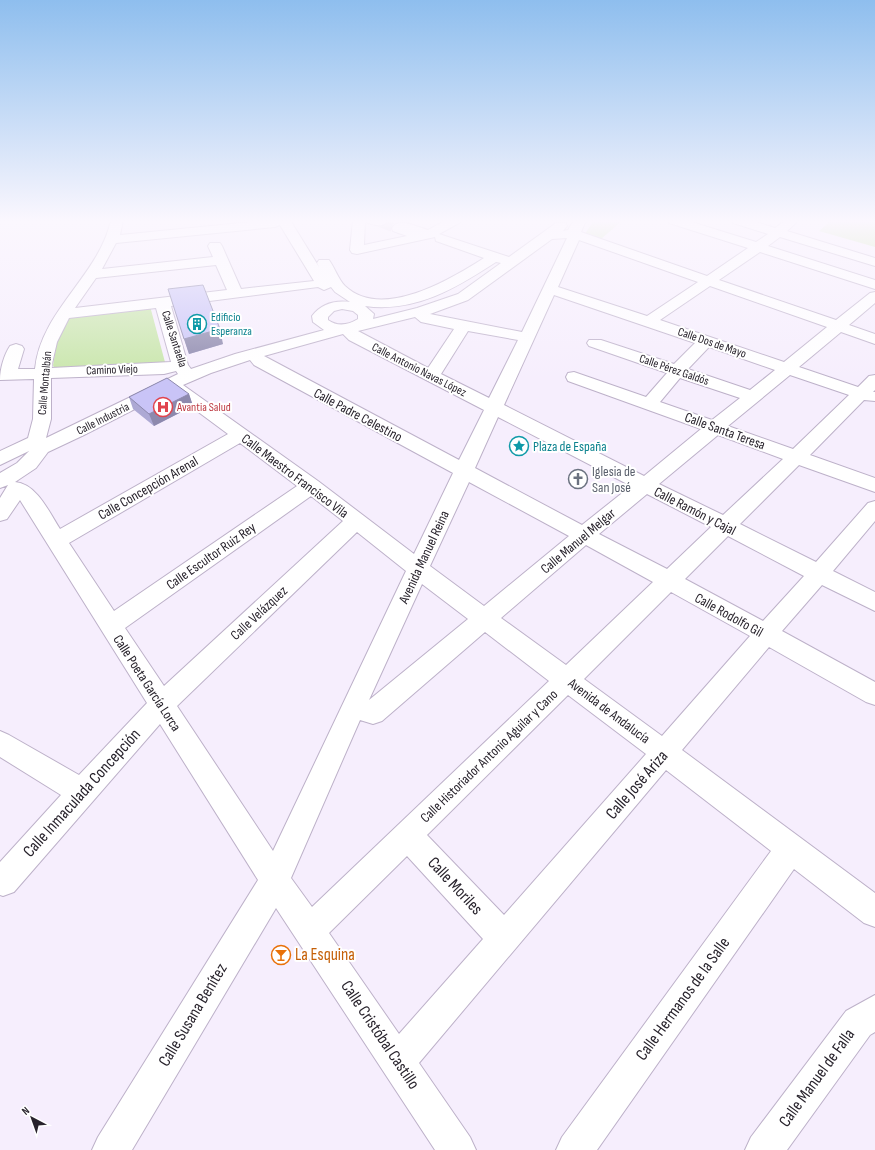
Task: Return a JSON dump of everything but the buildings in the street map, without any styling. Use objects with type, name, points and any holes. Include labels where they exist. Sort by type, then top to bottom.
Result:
[{"type":"street","name":"Calle Montalbán","points":[[38,446],[42,428],[43,372],[48,344],[63,314],[92,274]]},
{"type":"street","points":[[226,274],[236,294]]},
{"type":"street","points":[[312,274],[320,286],[366,314],[366,318],[349,327],[324,325],[322,315],[320,286],[319,274]]},
{"type":"street","points":[[327,274],[340,289],[352,297],[368,302],[383,303],[407,300],[442,290],[468,274]]},
{"type":"street","name":"Calle Industria","points":[[0,459],[28,444],[38,446],[62,439],[180,375],[332,334],[349,327],[371,324],[422,311],[463,297],[496,274]]},
{"type":"street","name":"Avenida Manuel Reina","points":[[276,880],[353,707],[557,274]]},
{"type":"street","points":[[694,274],[875,338]]},
{"type":"street","points":[[648,322],[719,274]]},
{"type":"street","points":[[841,274],[875,285]]},
{"type":"street","name":"Calle Industria","points":[[254,354],[289,340],[304,332],[322,315],[335,306],[389,309],[415,306],[439,301],[479,285]]},
{"type":"street","points":[[63,314],[162,302],[320,286]]},
{"type":"street","name":"Calle Dos de Mayo","points":[[549,290],[561,292],[788,369],[870,390]]},
{"type":"street","name":"Calle Manuel Melgar","points":[[353,707],[373,713],[584,535],[754,397],[875,296]]},
{"type":"street","name":"Calle Santaella","points":[[162,302],[180,375]]},
{"type":"street","points":[[422,311],[422,316],[426,319],[463,327],[526,337]]},
{"type":"street","name":"Calle Antonio Navas López","points":[[349,327],[355,337],[493,409]]},
{"type":"street","points":[[431,376],[463,327]]},
{"type":"street","points":[[649,404],[677,371],[706,341]]},
{"type":"street","name":"Calle Pérez Galdós","points":[[594,343],[754,397]]},
{"type":"street","points":[[4,374],[16,350]]},
{"type":"street","name":"Calle Padre Celestino","points":[[254,354],[260,362],[464,472]]},
{"type":"street","name":"Camino Viejo","points":[[4,374],[164,369],[180,375]]},
{"type":"street","name":"Calle Maestro Francisco Vila","points":[[180,375],[240,435],[311,486],[418,569]]},
{"type":"street","name":"Calle Santa Teresa","points":[[574,377],[875,485]]},
{"type":"street","name":"Calle Historiador Antonio Aguilar y Cano","points":[[310,930],[796,457],[870,390]]},
{"type":"street","name":"Calle Ramón y Cajal","points":[[493,409],[875,602]]},
{"type":"street","name":"Calle Concepción Arenal","points":[[56,541],[240,435]]},
{"type":"street","points":[[0,514],[9,481],[38,455],[38,446]]},
{"type":"street","points":[[464,472],[584,535]]},
{"type":"street","name":"Calle Poeta García Lorca","points":[[9,481],[27,495],[161,705],[276,880]]},
{"type":"street","name":"Calle Escultor Ruiz Rey","points":[[110,626],[311,486]]},
{"type":"street","name":"Calle José Ariza","points":[[398,1061],[875,508]]},
{"type":"street","name":"Calle Velázquez","points":[[161,705],[356,521]]},
{"type":"street","name":"Calle Rodolfo Gil","points":[[584,535],[875,694]]},
{"type":"street","name":"Avenida de Andalucía","points":[[418,569],[875,912]]},
{"type":"street","name":"Calle Inmaculada Concepción","points":[[2,880],[161,705]]},
{"type":"street","points":[[0,744],[82,792]]},
{"type":"street","name":"Calle Moriles","points":[[407,835],[504,937]]},
{"type":"street","name":"Calle Hermanos de la Salle","points":[[575,1150],[791,848]]},
{"type":"street","name":"Calle Cristóbal Castillo","points":[[276,880],[457,1150]]},
{"type":"street","name":"Calle Susana Benítez","points":[[111,1150],[276,880]]},
{"type":"street","name":"Calle Manuel de Falla","points":[[764,1150],[858,1023],[875,1012]]},
{"type":"green space","points":[[150,306],[166,366],[54,368],[53,365],[57,343],[70,315]]},
{"type":"place","name":"Edificio Esperanza","points":[[197,324]]},
{"type":"place","name":"Avantia Salud","points":[[163,407]]},
{"type":"place","name":"Plaza de España","points":[[519,446]]},
{"type":"place","name":"Iglesia de San José","points":[[578,479]]},
{"type":"place","name":"La Esquina","points":[[281,955]]}]
